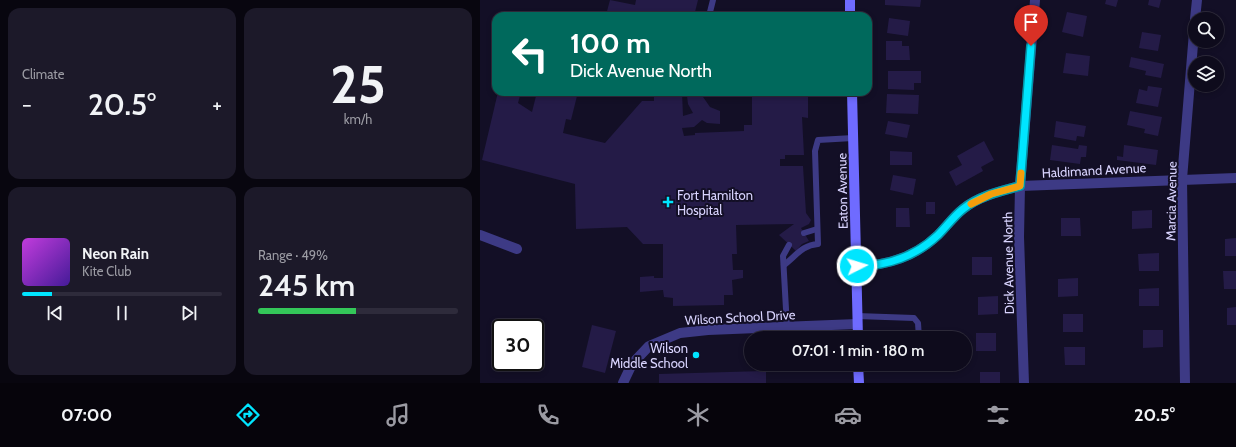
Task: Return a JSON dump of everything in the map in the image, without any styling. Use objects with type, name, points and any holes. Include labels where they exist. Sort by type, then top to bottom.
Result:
[{"type":"main road","points":[[850,0],[850,12]]},
{"type":"main road","name":"Eaton Avenue","points":[[852,96],[858,331]]},
{"type":"main road","points":[[858,371],[859,383]]},
{"type":"street","name":"Dick Avenue North","points":[[1024,383],[1019,237],[1020,186],[1035,0]]},
{"type":"street","name":"Marcia Avenue","points":[[1196,12],[1197,0]]},
{"type":"street","name":"Marcia Avenue","points":[[1185,383],[1182,179],[1193,48]]},
{"type":"street","name":"Haldimand Avenue","points":[[857,266],[870,266],[906,258],[936,237],[964,208],[991,194],[1020,186],[1236,178]]},
{"type":"street","points":[[480,235],[517,248]]},
{"type":"street","name":"Wilson School Drive","points":[[623,383],[632,364],[649,346],[680,332],[787,327],[857,320]]},
{"type":"lane","points":[[710,12],[713,0]]},
{"type":"lane","points":[[784,265],[801,249],[809,245],[818,244],[814,151],[818,140],[854,138]]},
{"type":"lane","points":[[804,232],[818,230]]},
{"type":"lane","points":[[787,327],[783,256],[789,244]]},
{"type":"lane","points":[[857,320],[914,318],[918,323],[919,331]]},
{"type":"building","points":[[610,0],[635,5],[636,0],[698,0],[695,12],[607,12]]},
{"type":"building","points":[[885,0],[921,0],[920,7],[885,5]]},
{"type":"building","points":[[1106,0],[1118,0],[1116,7],[1105,4]]},
{"type":"building","points":[[1149,0],[1161,0],[1159,8],[1148,5]]},
{"type":"building","points":[[1067,12],[1087,16],[1083,37],[1062,32]]},
{"type":"building","points":[[889,18],[910,21],[908,36],[887,33]]},
{"type":"building","points":[[1142,32],[1161,35],[1158,51],[1139,48]]},
{"type":"building","points":[[886,41],[902,41],[902,46],[909,46],[910,60],[886,60]]},
{"type":"building","points":[[1066,53],[1090,56],[1088,76],[1063,73]]},
{"type":"building","points":[[1131,57],[1164,64],[1161,78],[1145,75],[1146,71],[1129,67]]},
{"type":"building","points":[[888,71],[921,71],[921,83],[914,83],[914,90],[888,89]]},
{"type":"building","points":[[1148,86],[1162,88],[1158,107],[1136,103],[1139,89],[1147,91]]},
{"type":"building","points":[[887,94],[919,95],[918,114],[886,113]]},
{"type":"building","points":[[497,96],[520,96],[518,103],[532,112],[536,96],[577,96],[571,120],[566,119],[563,133],[605,143],[642,101],[654,101],[654,96],[682,96],[683,116],[693,113],[688,104],[687,96],[702,96],[710,107],[720,111],[720,124],[707,123],[702,120],[694,127],[682,128],[684,136],[695,135],[695,133],[744,131],[744,125],[752,125],[752,96],[808,96],[808,118],[802,117],[804,155],[785,155],[785,159],[780,159],[780,166],[803,166],[806,213],[811,220],[809,224],[801,228],[809,241],[802,244],[796,251],[779,235],[794,224],[736,225],[737,254],[732,254],[733,270],[743,270],[743,278],[732,280],[733,295],[724,295],[724,305],[673,306],[673,298],[664,297],[663,290],[640,292],[640,277],[654,276],[654,278],[663,278],[663,244],[643,244],[627,227],[576,229],[575,184],[482,160]]},
{"type":"building","points":[[1130,111],[1162,117],[1158,136],[1144,133],[1145,129],[1127,125]]},
{"type":"building","points":[[888,121],[910,125],[907,138],[885,134]]},
{"type":"building","points":[[1056,121],[1086,126],[1084,137],[1077,136],[1076,141],[1054,137]]},
{"type":"building","points":[[984,141],[994,160],[981,167],[983,171],[956,186],[949,172],[962,165],[957,156]]},
{"type":"building","points":[[1052,145],[1078,149],[1079,145],[1087,146],[1086,157],[1081,157],[1080,164],[1050,160]]},
{"type":"building","points":[[1124,145],[1158,150],[1156,165],[1117,160],[1117,156],[1123,157]]},
{"type":"building","points":[[890,151],[912,152],[912,165],[890,165]]},
{"type":"building","points":[[893,175],[916,179],[913,195],[890,190]]},
{"type":"building","points":[[926,202],[935,202],[935,214],[926,214]]},
{"type":"building","points":[[896,208],[909,208],[910,227],[896,227]]},
{"type":"building","points":[[1152,210],[1152,228],[1132,229],[1132,211]]},
{"type":"building","points":[[1061,218],[1080,218],[1081,236],[1061,236]]},
{"type":"building","points":[[1236,238],[1236,256],[1225,256],[1225,239]]},
{"type":"building","points":[[1159,253],[1159,271],[1139,271],[1138,254]]},
{"type":"building","points":[[972,257],[992,257],[992,275],[972,275]]},
{"type":"building","points":[[1223,271],[1236,271],[1236,289],[1224,289]]},
{"type":"building","points":[[1078,278],[1078,296],[1058,297],[1058,279]]},
{"type":"building","points":[[1159,288],[1159,306],[1139,306],[1139,289]]},
{"type":"building","points":[[998,296],[998,314],[978,315],[978,297]]},
{"type":"building","points":[[1236,307],[1236,325],[1227,325],[1227,308]]},
{"type":"building","points":[[1063,314],[1083,314],[1083,332],[1063,332]]},
{"type":"building","points":[[592,325],[616,331],[605,373],[582,367]]},
{"type":"building","points":[[1143,330],[1163,330],[1163,347],[1143,348]]},
{"type":"building","points":[[976,333],[996,333],[996,351],[976,351]]},
{"type":"building","points":[[1064,347],[1085,347],[1085,365],[1065,365]]},
{"type":"building","name":"Wilson Middle School","points":[[766,371],[766,383],[659,383],[659,374]]},
{"type":"building","points":[[980,372],[1000,372],[1000,383],[980,383]]},
{"type":"slow traffic","points":[[971,204],[991,194],[1020,186],[1021,173]]},
{"type":"place","name":"Fort Hamilton Hospital","points":[[668,202]]},
{"type":"place","name":"Wilson Middle School","points":[[696,355]]},
{"type":"route","points":[[857,266],[870,266],[906,258],[936,237],[964,208],[991,194],[1020,186],[1031,46]]}]
